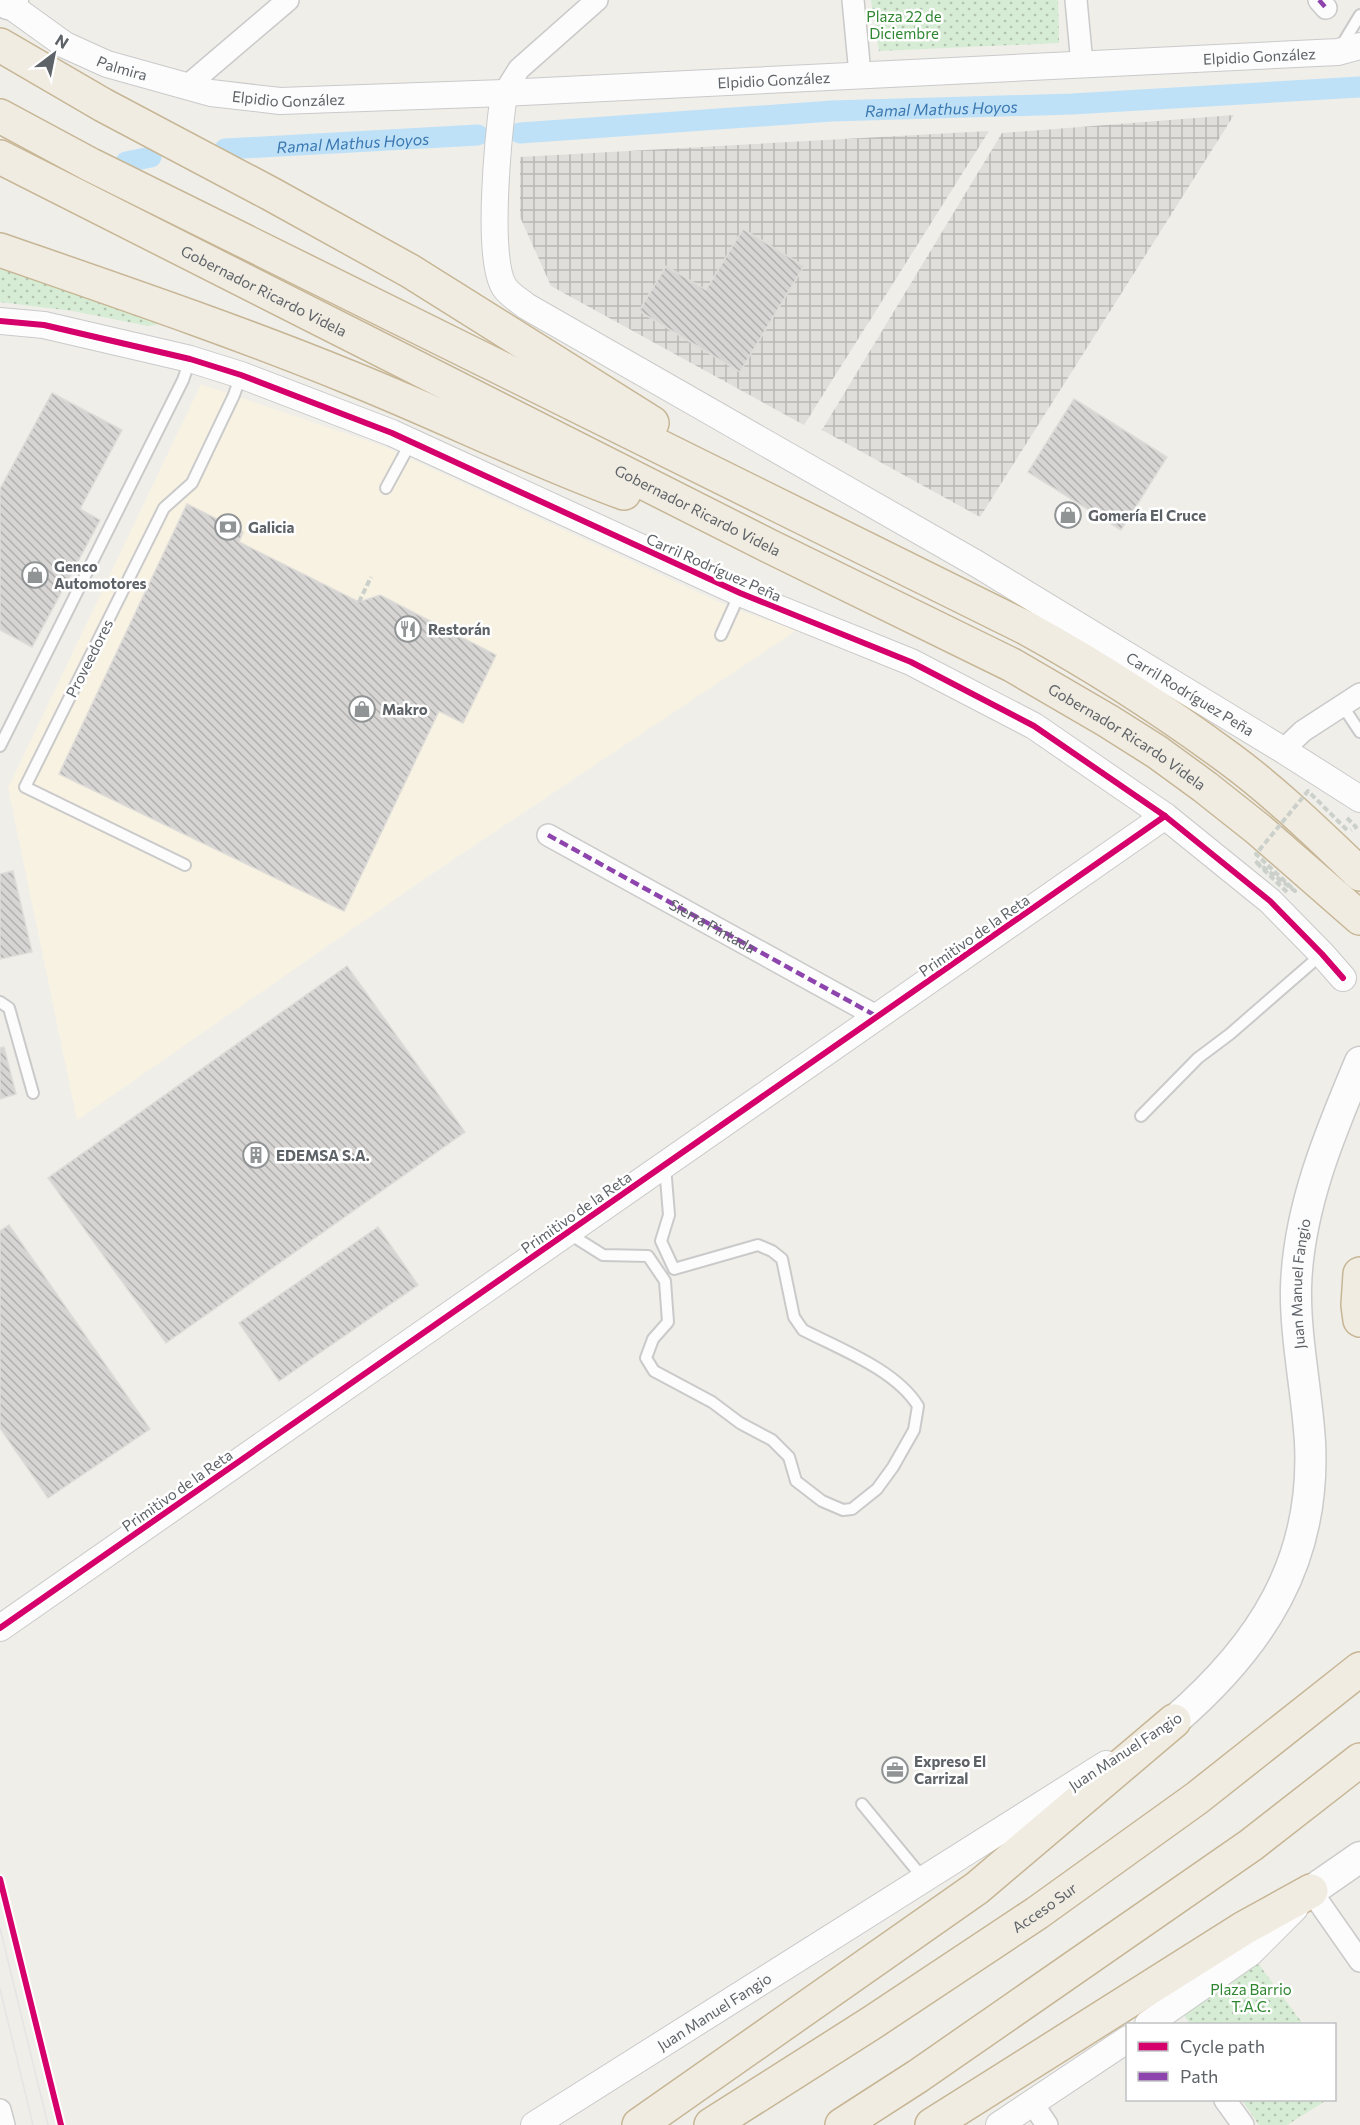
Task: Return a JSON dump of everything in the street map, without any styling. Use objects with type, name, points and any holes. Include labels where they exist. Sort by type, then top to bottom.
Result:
[{"type":"highway","points":[[0,45],[103,105],[410,271],[787,510]]},
{"type":"highway","points":[[0,116],[91,165],[1026,628],[1129,689],[1232,760],[1356,870]]},
{"type":"highway","name":"Gobernador Ricardo Videla","points":[[0,157],[769,546],[1012,665],[1157,752],[1205,787],[1360,918]]},
{"type":"highway","points":[[0,250],[239,334],[353,379],[557,468],[769,546]]},
{"type":"highway","points":[[1325,887],[1360,939]]},
{"type":"highway","points":[[1360,1274],[1358,1305],[1360,1320]]},
{"type":"highway","name":"Acceso Sur","points":[[711,2125],[873,2022],[1037,1913],[1197,1798],[1360,1669]]},
{"type":"highway","points":[[639,2125],[977,1888],[1174,1721]]},
{"type":"highway","points":[[842,2125],[918,2076],[1251,1845],[1360,1760]]},
{"type":"highway","points":[[932,2125],[1244,1928],[1311,1891]]},
{"type":"main road","name":"Juan Manuel Fangio","points":[[1174,1721],[1215,1684],[1262,1625],[1283,1587],[1303,1526],[1310,1444],[1296,1288],[1299,1261],[1318,1170],[1331,1131],[1360,1062]]},
{"type":"main road","points":[[1311,1891],[1360,1857]]},
{"type":"street","points":[[186,87],[288,0]]},
{"type":"street","points":[[504,93],[519,69],[597,0]]},
{"type":"street","points":[[853,0],[860,74]]},
{"type":"street","points":[[1076,0],[1082,64]]},
{"type":"street","name":"Palmira","points":[[7,1],[65,45],[107,64],[186,87]]},
{"type":"street","name":"Elpidio González","points":[[186,87],[233,97],[280,101],[504,93],[1349,49]]},
{"type":"street","name":"Carril Rodríguez Peña","points":[[504,93],[499,134],[494,248],[497,269],[505,289],[526,306],[977,564],[1360,799]]},
{"type":"street","name":"Carril Rodríguez Peña","points":[[0,321],[44,326],[190,359],[241,375],[392,433],[740,593],[911,662],[1034,726],[1165,816],[1270,901],[1343,978]]},
{"type":"street","points":[[1283,750],[1303,731],[1360,694]]},
{"type":"street","name":"Primitivo de la Reta","points":[[0,1629],[1165,816]]},
{"type":"street","name":"Sierra Pintada","points":[[548,836],[878,1017]]},
{"type":"street","name":"Juan Manuel Fangio","points":[[534,2125],[1174,1721]]},
{"type":"street","points":[[1161,2021],[1250,1953],[1311,1891],[1360,1961]]},
{"type":"street","points":[[999,2125],[1126,2039]]},
{"type":"street","points":[[1226,2101],[1243,2125]]},
{"type":"street","points":[[1033,2104],[1047,2125]]},
{"type":"street","points":[[0,2110],[4,2125]]},
{"type":"lane","points":[[1349,49],[1360,15]]},
{"type":"lane","points":[[0,746],[183,380],[190,359]]},
{"type":"lane","name":"Proveedores","points":[[185,865],[25,787],[164,508],[192,483],[234,395],[241,375]]},
{"type":"lane","points":[[386,488],[411,442]]},
{"type":"lane","points":[[721,634],[740,593]]},
{"type":"lane","points":[[1342,705],[1360,732]]},
{"type":"lane","points":[[1141,1116],[1198,1058],[1230,1034],[1322,954]]},
{"type":"lane","points":[[0,1002],[9,1008],[33,1093]]},
{"type":"lane","points":[[567,1233],[603,1256],[648,1256],[665,1281],[668,1322],[653,1339],[646,1358],[654,1371],[711,1402],[740,1423],[772,1440],[789,1457],[796,1481],[822,1501],[843,1509],[852,1509],[877,1489],[893,1467],[914,1430],[918,1406],[910,1393],[888,1375],[803,1330],[794,1317],[782,1259],[772,1251],[758,1245],[674,1269],[661,1241],[669,1215],[665,1165]]},
{"type":"lane","points":[[862,1804],[923,1878]]},
{"type":"path","points":[[359,602],[371,577]]},
{"type":"path","points":[[1287,892],[1255,861],[1295,891],[1256,854],[1308,792],[1349,831]]},
{"type":"shaded area","points":[[1234,115],[980,517],[822,430],[1002,133]]},
{"type":"shaded area","points":[[989,131],[804,425],[551,286],[520,217],[520,157]]},
{"type":"shaded area","name":"Makro","points":[[201,384],[385,447],[732,608],[797,630],[417,884],[77,1120],[8,788]]},
{"type":"green space","name":"Plaza 22 de Diciembre","points":[[871,0],[1058,0],[1059,43],[879,51]]},
{"type":"green space","points":[[0,262],[172,322],[148,326],[73,311],[0,302]]},
{"type":"green space","name":"Plaza Barrio T.A.C.","points":[[1257,1962],[1302,2023],[1189,2023],[1182,2012]]},
{"type":"green space","points":[[1243,2101],[1325,2101],[1287,2125],[1259,2125]]},
{"type":"building","points":[[743,229],[804,266],[740,372],[639,311],[666,266],[706,290]]},
{"type":"building","name":"Genco Automotores","points":[[52,393],[122,430],[80,509],[100,520],[32,647],[0,630],[0,489]]},
{"type":"building","points":[[1074,399],[1167,457],[1121,530],[1028,472]]},
{"type":"building","points":[[187,504],[243,532],[239,542],[359,602],[380,595],[496,655],[463,723],[439,711],[344,911],[59,774]]},
{"type":"building","points":[[13,871],[32,952],[0,959],[0,874]]},
{"type":"building","name":"EDEMSA S.A.","points":[[347,966],[465,1132],[166,1343],[48,1178]]},
{"type":"building","points":[[4,1047],[16,1094],[0,1099],[0,1048]]},
{"type":"building","points":[[9,1225],[150,1429],[48,1498],[0,1428],[0,1231]]},
{"type":"building","points":[[378,1227],[418,1285],[279,1381],[239,1323]]},
{"type":"waterway","name":"Ramal Mathus Hoyos","points":[[520,133],[832,111],[1072,104],[1360,87]]},
{"type":"waterway","name":"Ramal Mathus Hoyos","points":[[225,149],[478,135]]},
{"type":"waterway","name":"Ramal Mathus Hoyos","points":[[126,162],[151,157]]},
{"type":"tram line","points":[[0,1928],[48,2125]]},
{"type":"tram line","points":[[0,1989],[33,2125]]},
{"type":"marked path","points":[[1319,0],[1326,8]]},
{"type":"marked path","points":[[548,835],[878,1017]]},
{"type":"cycle path","points":[[0,321],[44,325],[190,359],[241,375],[392,433],[740,593],[911,662],[1034,726],[1165,816],[1270,901],[1343,978]]},
{"type":"cycle path","points":[[0,1628],[1165,816]]},
{"type":"cycle path","points":[[0,1879],[61,2125]]},
{"type":"place","name":"Gomería El Cruce","points":[[1068,515]]},
{"type":"place","name":"Galicia","points":[[228,527]]},
{"type":"place","name":"Genco Automotores","points":[[35,575]]},
{"type":"place","name":"Restorán","points":[[408,629]]},
{"type":"place","name":"Makro","points":[[362,709]]},
{"type":"place","name":"EDEMSA S.A.","points":[[256,1155]]},
{"type":"place","name":"Expreso El Carrizal","points":[[895,1770]]}]
